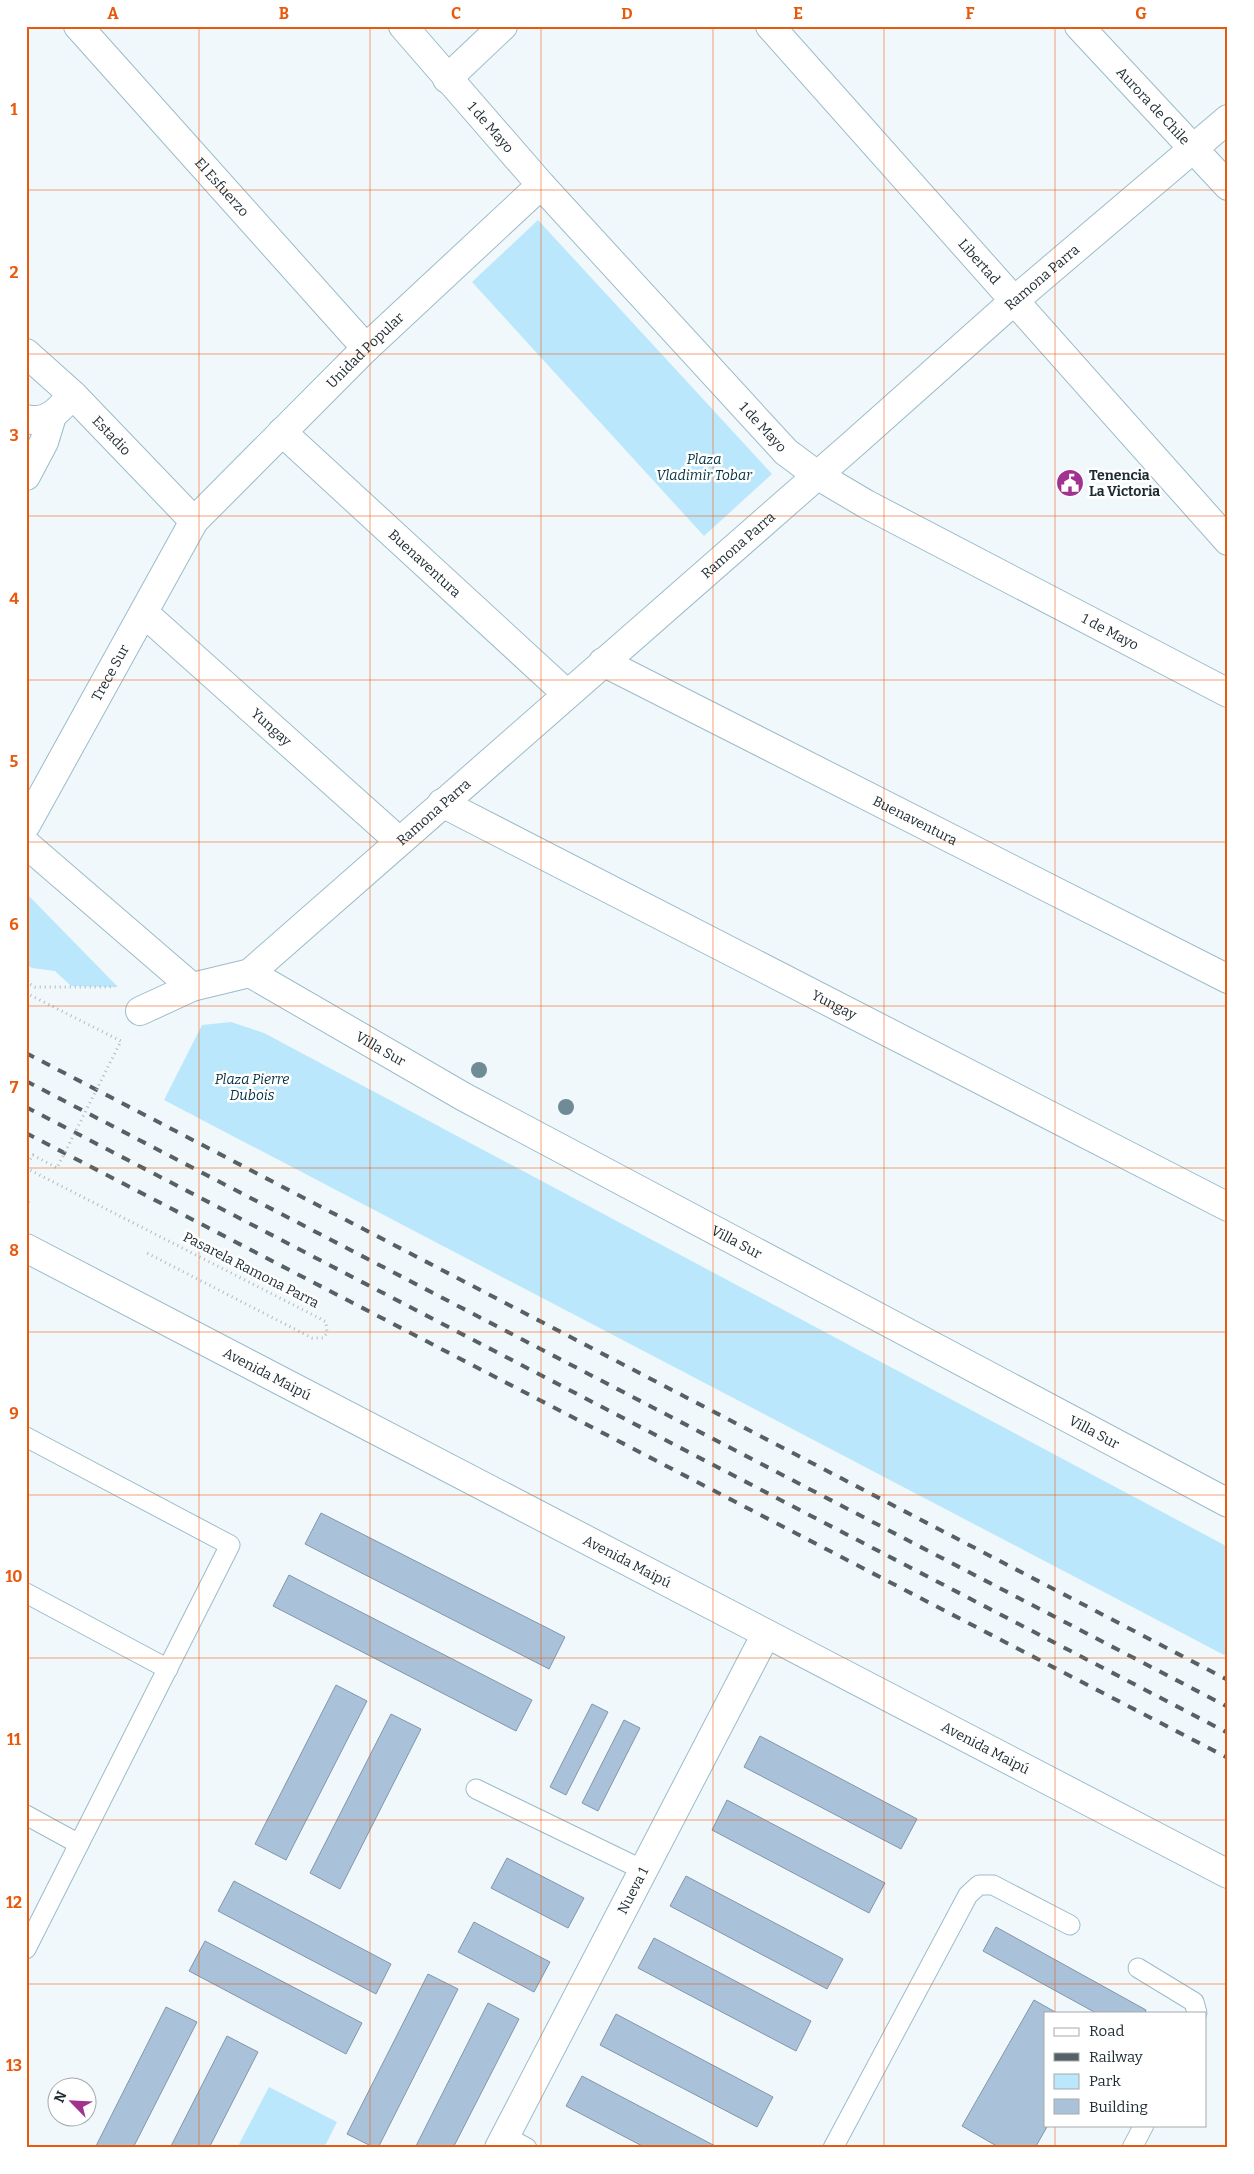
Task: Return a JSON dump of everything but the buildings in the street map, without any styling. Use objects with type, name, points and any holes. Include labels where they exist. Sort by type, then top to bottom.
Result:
[{"type":"street","name":"El Esfuerzo","points":[[78,26],[366,348]]},
{"type":"street","name":"1 de Mayo","points":[[403,26],[447,79],[541,185],[786,452],[817,475],[866,504],[1228,693]]},
{"type":"street","points":[[447,79],[503,26]]},
{"type":"street","name":"Libertad","points":[[770,26],[1228,541]]},
{"type":"street","name":"Aurora de Chile","points":[[1079,26],[1228,186]]},
{"type":"street","name":"Ramona Parra","points":[[250,972],[1015,300],[1228,119]]},
{"type":"street","name":"Unidad Popular","points":[[194,521],[366,348],[541,185]]},
{"type":"street","name":"Estadio","points":[[26,353],[73,395],[194,521]]},
{"type":"street","points":[[26,476],[44,442],[39,417],[73,395]]},
{"type":"street","name":"Buenaventura","points":[[282,432],[567,694]]},
{"type":"street","name":"Trece Sur","points":[[26,825],[194,521]]},
{"type":"street","name":"Yungay","points":[[144,613],[399,841]]},
{"type":"street","name":"Buenaventura","points":[[603,662],[1228,980]]},
{"type":"street","name":"Yungay","points":[[442,803],[1228,1207]]},
{"type":"street","points":[[26,844],[192,987]]},
{"type":"street","points":[[140,1011],[192,987],[250,972]]},
{"type":"street","name":"Villa Sur","points":[[250,972],[464,1097],[1228,1504]]},
{"type":"street","name":"Avenida Maipú","points":[[26,1248],[1228,1874]]},
{"type":"street","name":"Nueva 1","points":[[511,2144],[643,1870],[766,1634]]},
{"type":"lane","points":[[26,1437],[230,1545],[26,1949]]},
{"type":"lane","points":[[26,1594],[168,1669]]},
{"type":"lane","points":[[476,1789],[643,1870]]},
{"type":"lane","points":[[26,1815],[79,1844]]},
{"type":"lane","points":[[833,2148],[968,1895],[979,1885],[993,1885],[1070,1925]]},
{"type":"lane","points":[[1138,1968],[1194,2002],[1197,2012]]},
{"type":"lane","points":[[1132,2148],[1143,2126]]},
{"type":"path","points":[[26,982],[35,987]]},
{"type":"path","name":"Pasarela Ramona Parra","points":[[26,993],[121,1041],[57,1168],[32,1155],[26,1167],[321,1319],[326,1322],[327,1333],[323,1338],[312,1338],[145,1252]]},
{"type":"path","points":[[26,1206],[29,1201]]},
{"type":"green space","name":"Plaza Vladimir Tobar","points":[[538,220],[772,474],[704,536],[472,282]]},
{"type":"green space","points":[[26,893],[118,987],[71,986],[55,971],[32,968],[26,965]]},
{"type":"green space","name":"Plaza Pierre Dubois","points":[[231,1022],[264,1033],[1228,1547],[1228,1657],[164,1100],[202,1025]]},
{"type":"green space","points":[[269,2087],[337,2122],[324,2148],[237,2148]]},
{"type":"railway","points":[[26,1053],[1228,1680]]},
{"type":"railway","points":[[26,1081],[1228,1707]]},
{"type":"railway","points":[[26,1107],[1228,1733]]},
{"type":"railway","points":[[26,1133],[1228,1758]]},
{"type":"place","name":"Tenencia La Victoria","points":[[1070,483]]}]
